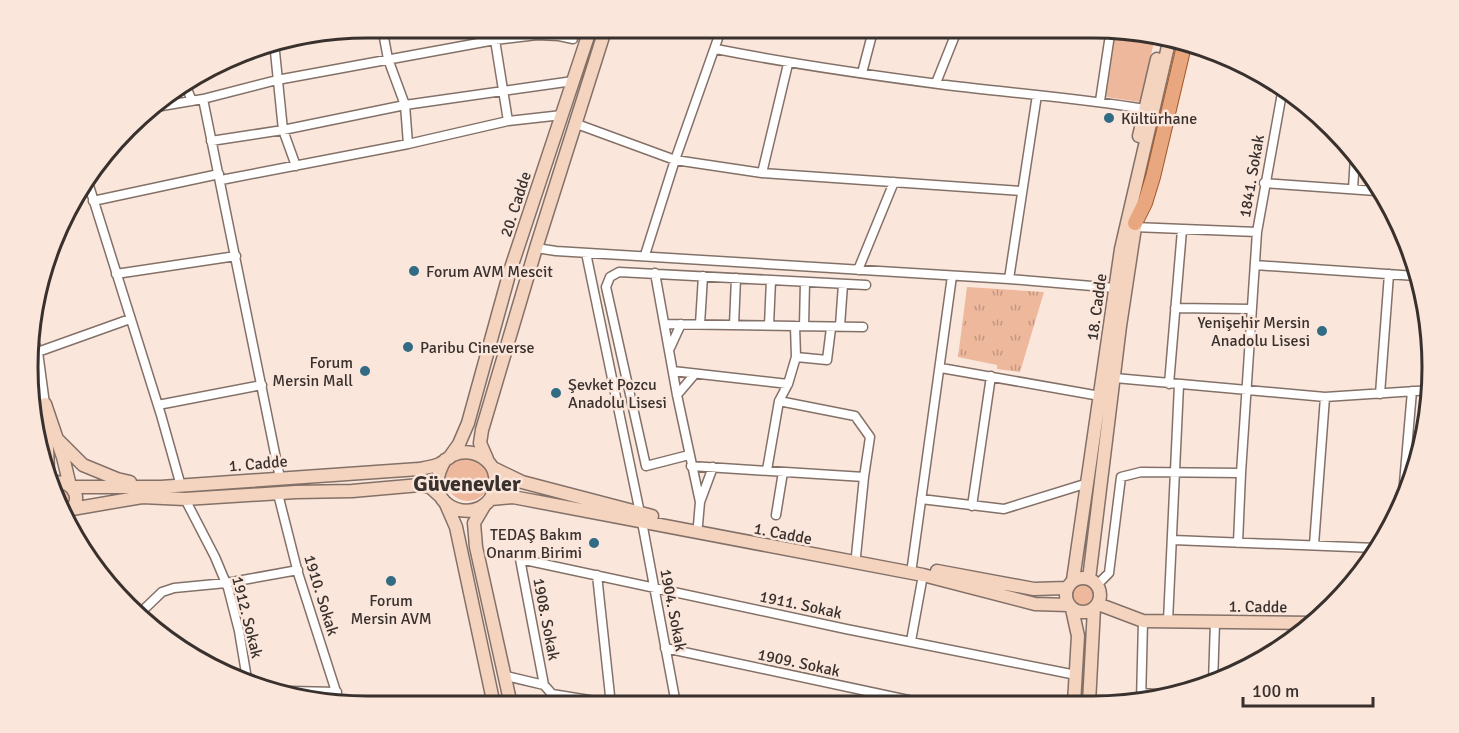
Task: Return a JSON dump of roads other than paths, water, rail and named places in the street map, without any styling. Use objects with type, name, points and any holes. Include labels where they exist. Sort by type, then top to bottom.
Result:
[{"type":"main road","points":[[1135,225],[1145,204],[1153,177],[1183,50]]},
{"type":"street","points":[[384,38],[388,59],[405,105],[408,144]]},
{"type":"street","points":[[166,105],[203,99],[277,80],[512,38]]},
{"type":"street","points":[[568,38],[573,39]]},
{"type":"street","name":"20. Cadde","points":[[447,459],[459,444],[468,423],[510,271],[587,38]]},
{"type":"street","name":"20. Cadde","points":[[490,464],[480,443],[482,430],[574,123],[602,38]]},
{"type":"street","points":[[645,255],[675,160],[719,38]]},
{"type":"street","points":[[862,73],[871,38]]},
{"type":"street","points":[[936,83],[954,38]]},
{"type":"street","points":[[1100,101],[1109,38]]},
{"type":"street","points":[[495,40],[508,122]]},
{"type":"street","points":[[1118,270],[1120,224],[1160,45]]},
{"type":"street","name":"18. Cadde","points":[[1070,584],[1088,483],[1118,270],[1137,176],[1168,47]]},
{"type":"street","name":"18. Cadde","points":[[1093,582],[1120,326],[1135,225],[1176,48]]},
{"type":"street","points":[[716,49],[788,64],[1100,101],[1145,109]]},
{"type":"street","points":[[275,51],[282,129],[296,166]]},
{"type":"street","points":[[762,173],[788,64]]},
{"type":"street","points":[[211,141],[405,105],[573,81]]},
{"type":"street","points":[[188,91],[192,101]]},
{"type":"street","points":[[1009,279],[1037,94]]},
{"type":"street","name":"1841. Sokak","points":[[1238,543],[1257,232],[1281,97]]},
{"type":"street","points":[[203,99],[280,478]]},
{"type":"street","points":[[93,201],[220,177],[296,166],[508,122],[562,116]]},
{"type":"street","points":[[574,123],[675,160],[762,173],[1021,192]]},
{"type":"street","points":[[1353,189],[1354,167]]},
{"type":"street","points":[[858,270],[894,182]]},
{"type":"street","points":[[1264,183],[1370,190]]},
{"type":"street","points":[[90,189],[158,405],[181,486]]},
{"type":"street","points":[[1135,225],[1182,230],[1257,232]]},
{"type":"street","points":[[1169,384],[1182,230]]},
{"type":"street","points":[[536,248],[1115,288]]},
{"type":"street","name":"1904. Sokak","points":[[586,253],[641,518],[674,696]]},
{"type":"street","points":[[116,274],[236,256]]},
{"type":"street","points":[[1255,265],[1408,275]]},
{"type":"street","points":[[689,455],[646,466],[606,287],[610,277],[620,272],[655,273],[866,285]]},
{"type":"street","points":[[655,273],[677,395],[700,502]]},
{"type":"street","points":[[1380,394],[1389,274]]},
{"type":"street","points":[[700,324],[703,276]]},
{"type":"street","points":[[912,567],[952,276]]},
{"type":"street","points":[[734,325],[736,278]]},
{"type":"street","points":[[769,325],[771,280]]},
{"type":"street","points":[[767,470],[779,401],[788,384],[796,357],[806,282]]},
{"type":"street","points":[[796,357],[827,360],[843,284]]},
{"type":"street","points":[[1175,308],[1252,309]]},
{"type":"street","points":[[38,352],[130,319]]},
{"type":"street","points":[[665,324],[863,327]]},
{"type":"street","points":[[669,348],[681,324]]},
{"type":"street","points":[[38,368],[45,404],[70,486],[76,497],[70,510]]},
{"type":"street","points":[[940,368],[1100,396]]},
{"type":"street","points":[[674,371],[788,384]]},
{"type":"street","points":[[677,395],[694,375]]},
{"type":"street","points":[[972,506],[991,376]]},
{"type":"street","points":[[1115,378],[1325,397],[1421,391]]},
{"type":"street","points":[[158,405],[262,385]]},
{"type":"street","points":[[1168,621],[1179,385]]},
{"type":"street","points":[[1405,467],[1412,391]]},
{"type":"street","points":[[1314,545],[1325,397]]},
{"type":"street","points":[[779,401],[855,416],[870,437],[856,556]]},
{"type":"street","points":[[45,404],[47,442]]},
{"type":"street","points":[[57,439],[83,465],[117,479],[161,487]]},
{"type":"street","points":[[492,696],[456,527],[436,483],[438,473],[447,459],[454,454],[467,452],[478,454],[490,464],[496,479],[495,489],[474,523],[477,547],[510,696]]},
{"type":"street","name":"1. Cadde","points":[[59,482],[70,486],[181,486],[419,469],[436,465],[447,459]]},
{"type":"street","name":"1. Cadde","points":[[490,464],[522,482],[641,518],[698,525],[1034,589],[1070,584]]},
{"type":"street","points":[[691,466],[864,477]]},
{"type":"street","points":[[698,525],[700,502],[713,467]]},
{"type":"street","points":[[776,515],[783,472]]},
{"type":"street","points":[[1093,582],[1109,573],[1121,477],[1141,472],[1241,473]]},
{"type":"street","points":[[921,499],[1004,509],[1088,483]]},
{"type":"street","name":"1. Cadde","points":[[72,514],[142,497],[184,499],[352,491],[420,485],[430,487],[443,500]]},
{"type":"street","name":"1910. Sokak","points":[[278,494],[298,570],[338,692]]},
{"type":"street","name":"1. Cadde","points":[[487,502],[513,497],[641,518],[923,575],[1035,604],[1070,607]]},
{"type":"street","name":"1912. Sokak","points":[[184,499],[226,583],[239,631],[246,672]]},
{"type":"street","points":[[443,500],[455,509],[465,511],[475,510],[487,502]]},
{"type":"street","points":[[1173,540],[1367,548]]},
{"type":"street","name":"1911. Sokak","points":[[520,559],[1076,675]]},
{"type":"street","name":"1908. Sokak","points":[[520,559],[544,685]]},
{"type":"street","points":[[145,610],[162,592],[174,588],[226,583],[298,570]]},
{"type":"street","points":[[597,574],[611,696]]},
{"type":"street","points":[[911,641],[923,575]]},
{"type":"street","points":[[1074,696],[1078,636],[1065,597],[1070,584],[1084,577],[1093,582],[1100,594],[1096,606],[1090,696]]},
{"type":"street","points":[[1070,607],[1083,612],[1096,606]]},
{"type":"street","name":"1. Cadde","points":[[1096,606],[1143,621],[1299,623]]},
{"type":"street","points":[[1142,692],[1143,621]]},
{"type":"street","points":[[1213,672],[1215,622]]},
{"type":"street","name":"1909. Sokak","points":[[665,648],[890,696]]},
{"type":"street","points":[[506,676],[544,685],[552,694],[564,696]]},
{"type":"street","points":[[316,692],[338,692]]},
{"type":"place","name":"Kültürhane","points":[[1109,118]]},
{"type":"place","name":"Forum AVM Mescit","points":[[414,271]]},
{"type":"place","name":"Yenişehir Mersin Anadolu Lisesi","points":[[1322,331]]},
{"type":"place","name":"Paribu Cineverse","points":[[408,347]]},
{"type":"place","name":"Forum Mersin Mall","points":[[365,371]]},
{"type":"place","name":"Şevket Pozcu Anadolu Lisesi","points":[[556,393]]},
{"type":"place","name":"TEDAŞ Bakım Onarım Birimi","points":[[594,543]]},
{"type":"place","name":"Forum Mersin AVM","points":[[391,581]]},
{"type":"district","name":"Güvenevler","points":[[467,483]]}]
